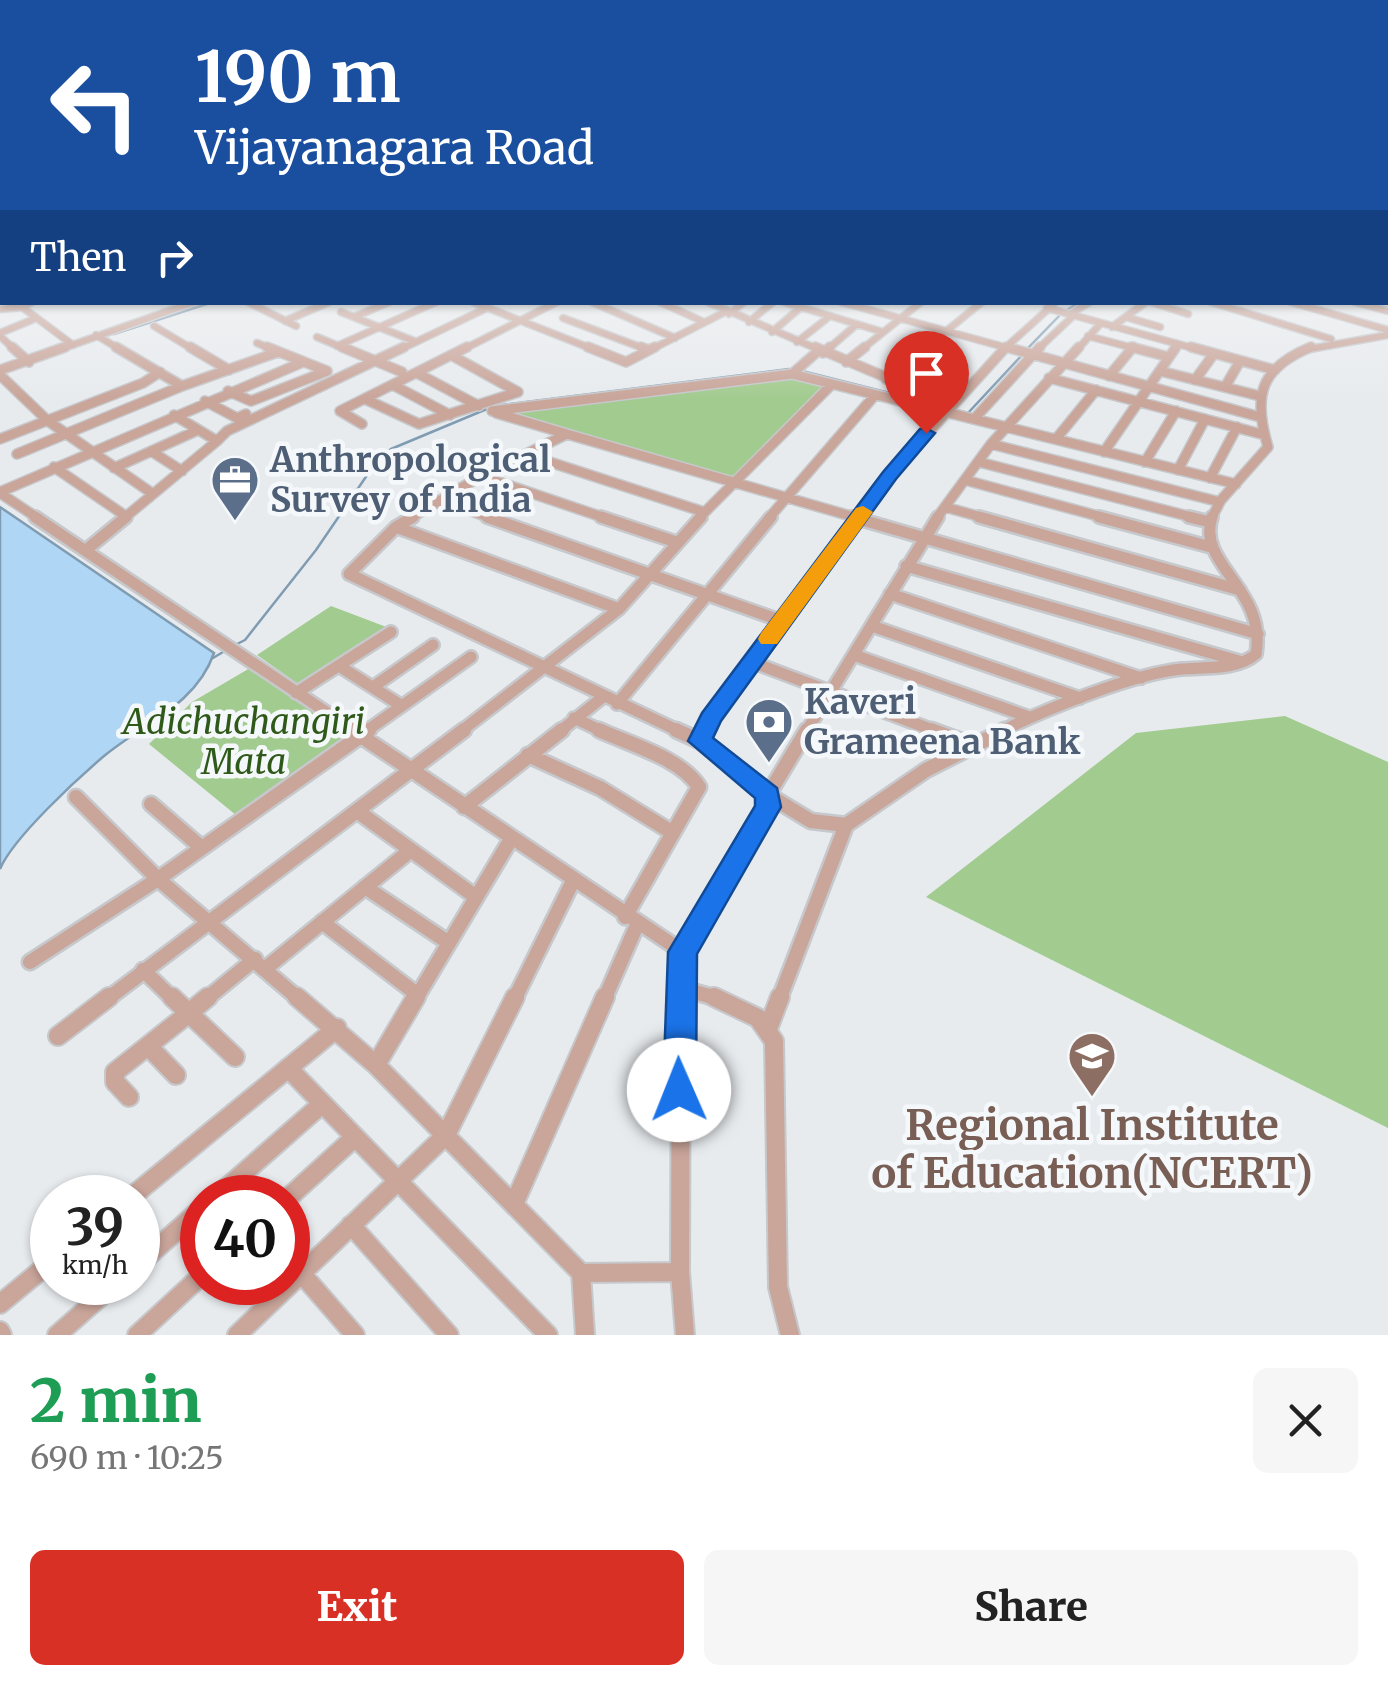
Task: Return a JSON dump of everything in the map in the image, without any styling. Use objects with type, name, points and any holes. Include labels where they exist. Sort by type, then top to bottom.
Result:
[{"type":"street","points":[[0,309],[27,305]]},
{"type":"street","points":[[153,494],[48,422],[0,372],[185,305]]},
{"type":"street","points":[[256,305],[296,326]]},
{"type":"street","points":[[284,320],[322,305]]},
{"type":"street","points":[[354,317],[382,305]]},
{"type":"street","points":[[337,346],[429,305]]},
{"type":"street","points":[[480,305],[626,362],[739,305]]},
{"type":"street","points":[[362,424],[340,411],[551,305]]},
{"type":"street","points":[[599,305],[675,338]]},
{"type":"street","points":[[667,305],[704,322]]},
{"type":"street","points":[[713,305],[974,419],[1236,484]]},
{"type":"street","points":[[748,322],[769,305]]},
{"type":"street","points":[[792,305],[883,332]]},
{"type":"street","points":[[851,305],[1260,417]]},
{"type":"street","points":[[846,362],[918,305]]},
{"type":"street","points":[[886,378],[978,305]]},
{"type":"street","points":[[700,741],[710,718],[858,518],[948,408],[1046,305],[1176,346],[1274,370]]},
{"type":"street","points":[[974,419],[1030,356],[1086,305]]},
{"type":"street","points":[[686,1335],[680,1272],[682,952],[762,818],[768,795],[945,507],[1006,427],[1088,336],[1144,305]]},
{"type":"street","points":[[1159,305],[1188,314]]},
{"type":"street","points":[[1221,305],[1337,341]]},
{"type":"street","points":[[1300,305],[1388,333]]},
{"type":"street","points":[[498,311],[508,307]]},
{"type":"street","points":[[22,308],[73,346]]},
{"type":"street","points":[[86,550],[226,432],[487,308]]},
{"type":"street","points":[[772,332],[801,308]]},
{"type":"street","points":[[341,312],[414,341]]},
{"type":"street","points":[[797,342],[830,316]]},
{"type":"street","points":[[1126,316],[1160,327]]},
{"type":"street","points":[[563,318],[649,350]]},
{"type":"street","points":[[28,362],[0,335],[34,319]]},
{"type":"street","points":[[792,374],[857,324]]},
{"type":"street","points":[[154,326],[229,370]]},
{"type":"street","points":[[769,1026],[846,826],[926,770],[1029,717],[1169,670],[1246,663],[1256,654],[1258,634],[1245,592],[1216,561],[1210,522],[1220,502],[1268,447],[1260,417],[1260,396],[1274,370],[1301,350],[1388,333]]},
{"type":"street","points":[[96,335],[182,386]]},
{"type":"street","points":[[1088,336],[1169,358]]},
{"type":"street","points":[[1110,376],[1144,336]]},
{"type":"street","points":[[317,337],[402,372]]},
{"type":"street","points":[[257,343],[339,376]]},
{"type":"street","points":[[1104,452],[1176,346]]},
{"type":"street","points":[[16,454],[182,386],[278,352]]},
{"type":"street","points":[[451,355],[518,390],[485,408]]},
{"type":"street","points":[[1195,380],[1213,355]]},
{"type":"street","points":[[1225,388],[1240,361]]},
{"type":"street","points":[[0,493],[228,391],[303,362]]},
{"type":"street","points":[[228,391],[251,401],[326,371]]},
{"type":"street","points":[[1160,371],[1260,396]]},
{"type":"street","points":[[0,439],[143,383],[160,372]]},
{"type":"street","points":[[417,372],[485,408],[567,434],[1258,634]]},
{"type":"street","points":[[365,398],[418,424],[485,408],[792,374],[948,408]]},
{"type":"street","points":[[1049,378],[1265,435]]},
{"type":"street","points":[[58,1036],[619,608],[732,481],[832,384]]},
{"type":"street","points":[[392,385],[450,414]]},
{"type":"street","points":[[1056,439],[1096,390]]},
{"type":"street","points":[[617,704],[704,594],[875,395]]},
{"type":"street","points":[[206,401],[237,418],[262,406]]},
{"type":"street","points":[[1145,462],[1176,411]]},
{"type":"street","points":[[174,416],[217,442]]},
{"type":"street","points":[[1178,470],[1205,419]]},
{"type":"street","points":[[1210,478],[1237,427]]},
{"type":"street","points":[[114,468],[198,430]]},
{"type":"street","points":[[567,434],[481,476],[396,527],[349,574],[700,741],[768,795],[811,821],[846,826]]},
{"type":"street","points":[[992,444],[1220,502]]},
{"type":"street","points":[[151,451],[182,471]]},
{"type":"street","points":[[528,455],[704,512]]},
{"type":"street","points":[[979,462],[1210,522]]},
{"type":"street","points":[[54,468],[127,517]]},
{"type":"street","points":[[481,476],[676,542]]},
{"type":"street","points":[[965,480],[1211,547]]},
{"type":"street","points":[[0,493],[682,952]]},
{"type":"street","points":[[440,500],[782,621]]},
{"type":"street","points":[[945,507],[1245,592]]},
{"type":"street","points":[[396,527],[619,608]]},
{"type":"street","points":[[906,566],[1246,663]]},
{"type":"street","points":[[890,594],[1142,678]]},
{"type":"street","points":[[872,626],[1080,698]]},
{"type":"street","points":[[296,693],[391,632]]},
{"type":"street","points":[[372,686],[432,645]]},
{"type":"street","points":[[854,655],[1029,717]]},
{"type":"street","points":[[30,962],[158,880],[471,657]]},
{"type":"street","points":[[752,662],[972,746]]},
{"type":"street","points":[[339,666],[402,706]]},
{"type":"street","points":[[464,807],[604,697]]},
{"type":"street","points":[[514,1204],[631,921],[699,787],[693,778],[647,751],[574,718]]},
{"type":"street","points":[[528,754],[600,788],[673,833]]},
{"type":"street","points":[[76,797],[158,880],[376,1064],[581,1273],[585,1335]]},
{"type":"street","points":[[151,804],[202,848]]},
{"type":"street","points":[[357,811],[476,897]]},
{"type":"street","points":[[376,1064],[511,839]]},
{"type":"street","points":[[129,1097],[115,1082],[116,1072],[192,1010],[322,922],[411,850]]},
{"type":"street","points":[[310,1265],[446,1134],[574,882]]},
{"type":"street","points":[[365,887],[449,943]]},
{"type":"street","points":[[322,922],[418,995]]},
{"type":"street","points":[[143,970],[192,1010],[235,1058]]},
{"type":"street","points":[[681,988],[751,1010],[769,1026],[774,1041],[778,1286],[790,1335]]},
{"type":"street","points":[[158,1175],[337,1028]]},
{"type":"street","points":[[148,1046],[176,1075]]},
{"type":"street","points":[[288,1068],[548,1335]]},
{"type":"street","points":[[241,1175],[322,1104]]},
{"type":"street","points":[[310,1178],[354,1138]]},
{"type":"street","points":[[352,1225],[449,1335]]},
{"type":"street","points":[[160,1245],[180,1228]]},
{"type":"street","points":[[581,1273],[680,1272]]},
{"type":"street","points":[[0,1304],[30,1279]]},
{"type":"street","points":[[310,1283],[355,1335]]},
{"type":"street","points":[[137,1335],[180,1296]]},
{"type":"street","points":[[57,1335],[91,1305]]},
{"type":"street","points":[[242,1333],[270,1305]]},
{"type":"green space","points":[[793,376],[828,385],[731,478],[513,412]]},
{"type":"green space","points":[[331,606],[389,628],[301,686],[257,655]]},
{"type":"green space","name":"Adichuchangiri Mata","points":[[250,668],[356,733],[242,820],[149,744],[192,702]]},
{"type":"green space","points":[[1285,716],[1388,762],[1388,1128],[926,897],[1136,733]]},
{"type":"water","points":[[0,507],[214,653],[206,671],[182,700],[78,779],[32,826],[0,869]]},
{"type":"waterway","points":[[114,334],[204,305]]},
{"type":"waterway","points":[[1067,310],[1074,305]]},
{"type":"waterway","points":[[1028,348],[1061,314]]},
{"type":"waterway","points":[[952,409],[968,413],[1023,354]]},
{"type":"waterway","points":[[235,645],[245,640],[316,550],[374,465],[391,449],[494,406],[789,369]]},
{"type":"waterway","points":[[802,371],[945,407]]},
{"type":"waterway","points":[[213,658],[228,649]]},
{"type":"slow traffic","points":[[769,639],[863,512]]},
{"type":"place","name":"Anthropological Survey of India","points":[[235,522]]},
{"type":"place","name":"Kaveri Grameena Bank","points":[[769,764]]},
{"type":"place","name":"Regional Institute of Education(NCERT)","points":[[1092,1098]]},
{"type":"route","points":[[679,1090],[682,952],[768,807],[768,795],[700,741],[710,718],[926,433]]}]
